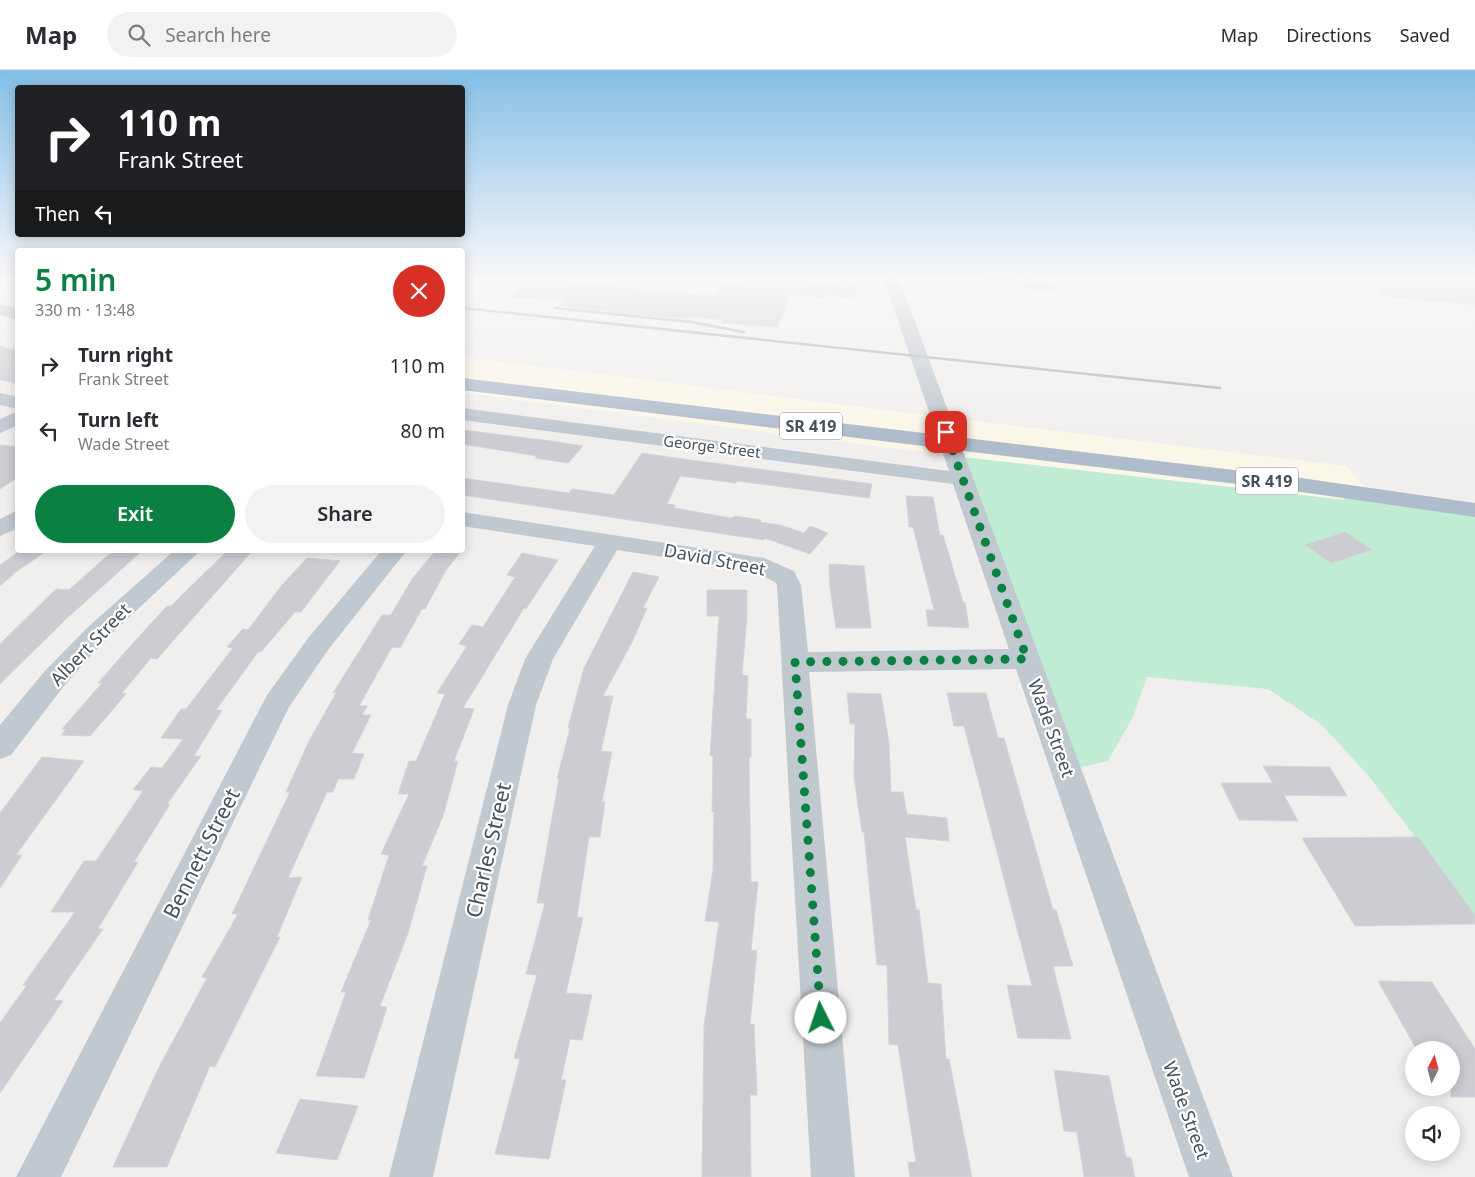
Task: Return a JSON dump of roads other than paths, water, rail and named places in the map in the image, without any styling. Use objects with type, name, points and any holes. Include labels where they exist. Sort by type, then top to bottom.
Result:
[{"type":"main road","name":"SR 419","points":[[465,384],[1294,484],[1475,510]]},
{"type":"street","name":"Wade Street","points":[[910,331],[1211,1177]]},
{"type":"street","points":[[0,399],[15,402]]},
{"type":"street","name":"George Street","points":[[465,414],[962,479]]},
{"type":"street","points":[[0,428],[15,419]]},
{"type":"street","points":[[0,529],[15,519]]},
{"type":"street","name":"David Street","points":[[465,519],[755,562],[785,577],[789,585],[833,1177]]},
{"type":"street","name":"Charles Street","points":[[411,1177],[522,704],[539,660],[610,541]]},
{"type":"street","name":"Albert Street","points":[[0,747],[54,679],[97,633],[186,553]]},
{"type":"street","name":"Bennett Street","points":[[38,1177],[277,703],[304,660],[335,619],[392,553]]},
{"type":"street","points":[[795,662],[1027,659]]},
{"type":"railway","points":[[677,331],[1220,388]]},
{"type":"railway","points":[[737,331],[744,332]]}]
